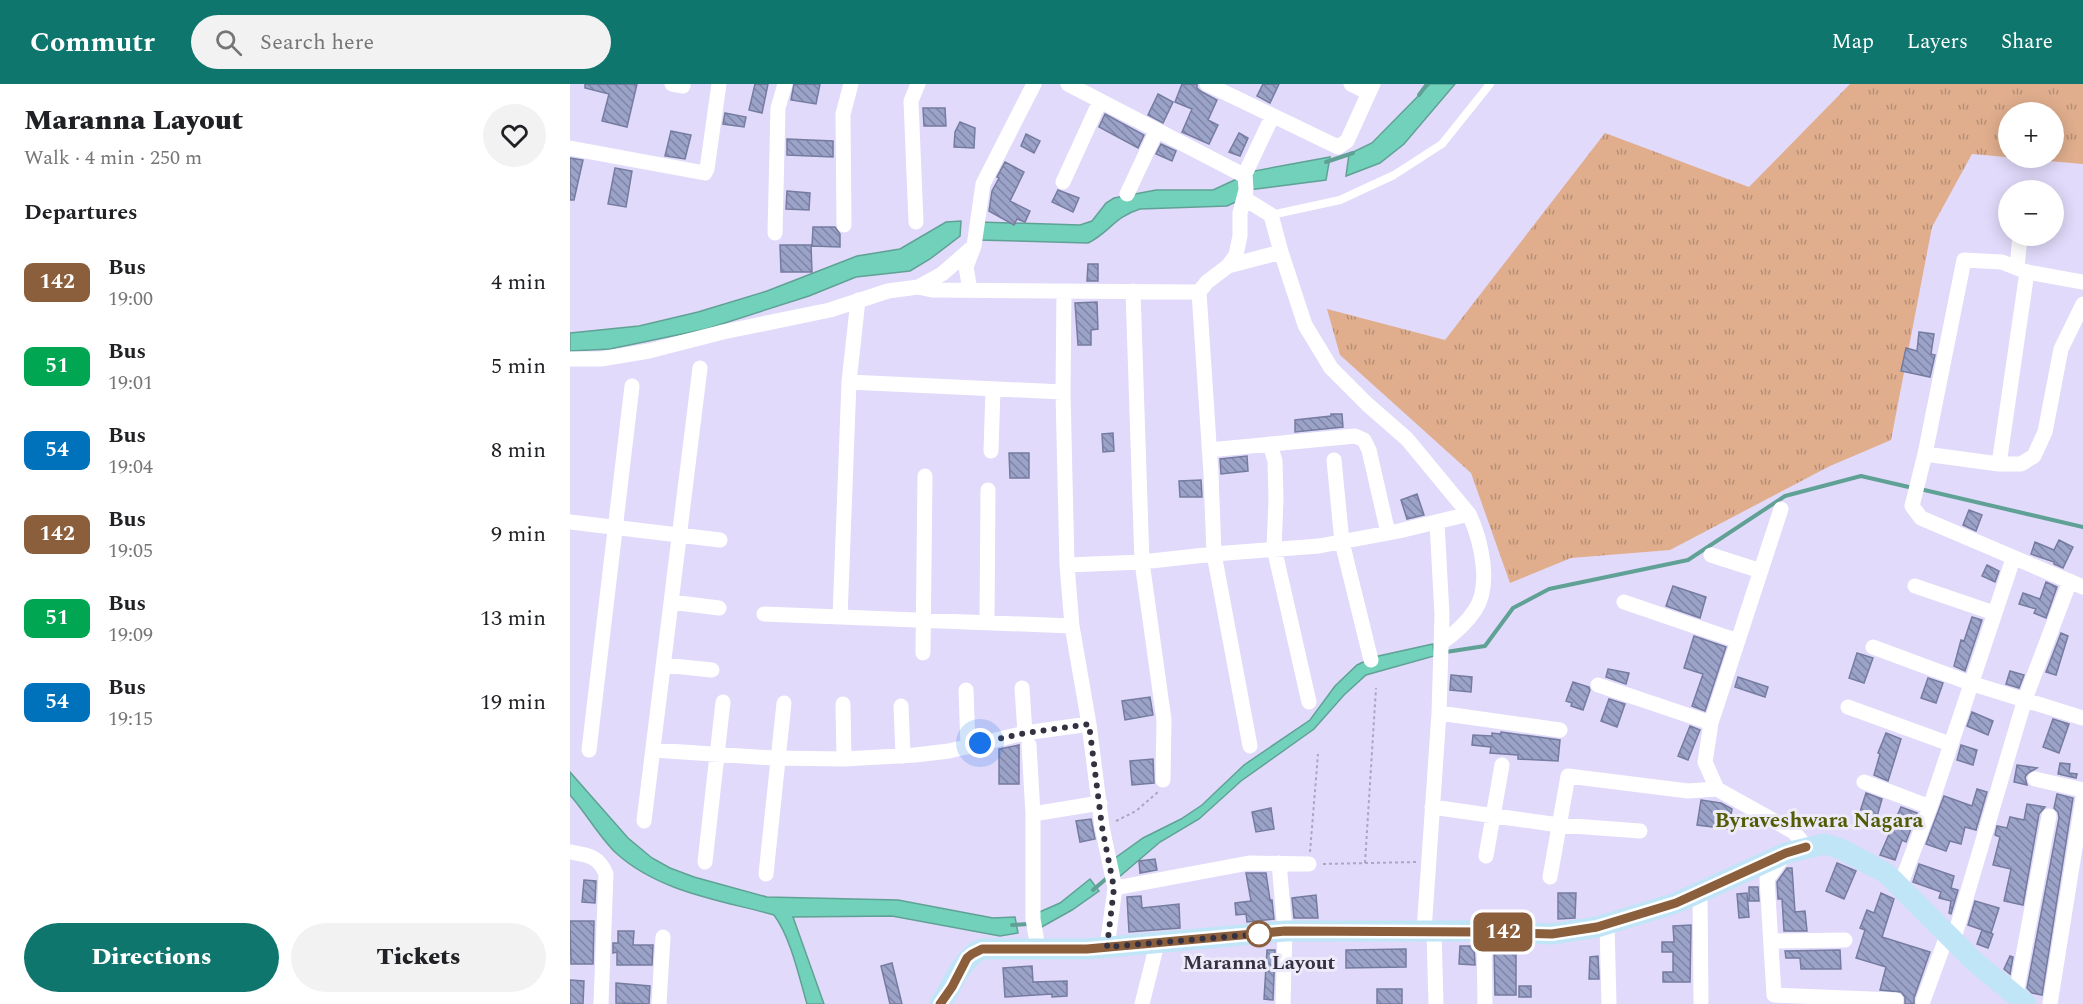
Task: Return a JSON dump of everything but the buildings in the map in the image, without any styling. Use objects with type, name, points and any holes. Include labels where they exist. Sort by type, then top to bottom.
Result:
[{"type":"street","points":[[570,148],[705,174],[719,84]]},
{"type":"street","points":[[775,233],[778,108],[785,84]]},
{"type":"street","points":[[844,225],[843,114],[851,84]]},
{"type":"street","points":[[916,222],[911,101],[918,84]]},
{"type":"street","points":[[970,290],[966,267],[974,246],[982,184],[1033,84]]},
{"type":"street","points":[[1068,84],[1157,130],[1245,186],[1271,216],[1305,325],[1331,368],[1407,439],[1469,514],[1477,532],[1484,582],[1477,609],[1441,654]]},
{"type":"street","points":[[1207,84],[1338,147],[1347,141],[1371,88],[1351,84]]},
{"type":"street","points":[[1063,182],[1100,101]]},
{"type":"street","points":[[1250,746],[1214,554],[1199,292],[1207,282],[1228,266],[1236,255],[1245,186],[1272,117]]},
{"type":"street","points":[[1127,194],[1157,130]]},
{"type":"street","points":[[918,287],[942,274],[974,246]]},
{"type":"street","points":[[1999,464],[2022,270],[2021,246]]},
{"type":"street","points":[[1228,266],[1281,252]]},
{"type":"street","points":[[1923,1000],[1951,936],[2025,699],[2076,584],[1921,518],[1912,506],[1925,454],[1964,260],[2002,262],[2022,270],[2083,282]]},
{"type":"street","points":[[570,359],[601,359],[649,351],[723,332],[830,310],[888,291],[918,287],[932,290],[1199,292]]},
{"type":"street","points":[[1064,291],[1063,392],[1067,565],[1072,626],[1089,724],[1102,827],[1113,881],[1107,947]]},
{"type":"street","points":[[1133,291],[1142,562],[1164,720],[1163,780]]},
{"type":"street","points":[[840,617],[849,382],[858,300]]},
{"type":"street","points":[[1925,454],[1999,464],[2020,464],[2034,456],[2045,432],[2061,349],[2083,304]]},
{"type":"street","points":[[645,821],[700,368]]},
{"type":"street","points":[[849,382],[1063,392]]},
{"type":"street","points":[[589,750],[632,386]]},
{"type":"street","points":[[991,451],[993,389]]},
{"type":"street","points":[[1209,450],[1355,435],[1364,441],[1369,450],[1388,533]]},
{"type":"street","points":[[1270,444],[1275,461],[1274,548],[1309,702]]},
{"type":"street","points":[[1334,460],[1342,542],[1371,660]]},
{"type":"street","points":[[923,653],[925,476]]},
{"type":"street","points":[[987,622],[988,490]]},
{"type":"street","points":[[1717,789],[1706,762],[1711,723],[1782,509]]},
{"type":"street","points":[[1067,565],[1142,562],[1274,548],[1319,546],[1437,523],[1469,514]]},
{"type":"street","points":[[570,522],[720,540]]},
{"type":"street","points":[[1437,523],[1442,615],[1441,654],[1428,862],[1429,931],[1437,1004]]},
{"type":"street","points":[[1711,555],[1761,571]]},
{"type":"street","points":[[1900,885],[1930,807],[2013,558]]},
{"type":"street","points":[[1915,586],[1994,613]]},
{"type":"street","points":[[671,602],[719,608]]},
{"type":"street","points":[[1624,602],[1738,641]]},
{"type":"street","points":[[764,614],[1072,626]]},
{"type":"street","points":[[1873,647],[1970,683],[2083,718]]},
{"type":"street","points":[[663,665],[712,670]]},
{"type":"street","points":[[1598,685],[1711,723]]},
{"type":"street","points":[[1022,688],[1033,814],[1036,934]]},
{"type":"street","points":[[966,690],[969,747]]},
{"type":"street","points":[[705,862],[723,702]]},
{"type":"street","points":[[766,874],[784,703]]},
{"type":"street","points":[[843,705],[844,759]]},
{"type":"street","points":[[901,706],[903,756]]},
{"type":"street","points":[[1848,707],[1950,744]]},
{"type":"street","points":[[1439,713],[1560,730]]},
{"type":"street","points":[[653,750],[778,758],[844,759],[903,756],[1027,739],[1089,724]]},
{"type":"street","points":[[1486,856],[1503,765]]},
{"type":"street","points":[[1550,877],[1568,776],[1688,791],[1717,789],[1794,832],[1796,850]]},
{"type":"street","points":[[2035,779],[2083,790]]},
{"type":"street","points":[[1864,782],[1930,807]]},
{"type":"street","points":[[2050,1004],[2083,798]]},
{"type":"street","points":[[1033,814],[1100,803]]},
{"type":"street","points":[[1432,807],[1558,825],[1640,831]]},
{"type":"street","points":[[2021,999],[2049,816]]},
{"type":"street","points":[[940,1004],[967,958],[972,954],[1036,934],[1107,947],[1285,931],[1552,934],[1607,924],[1676,903],[1796,850],[1824,844],[1841,849],[1886,873],[1975,962],[2021,999]]},
{"type":"street","points":[[1796,850],[1767,879],[1774,995],[1837,1000],[1896,1000],[1895,1004]]},
{"type":"street","points":[[570,852],[588,855],[602,863],[606,874],[601,1004]]},
{"type":"street","points":[[1113,881],[1249,863],[1309,864]]},
{"type":"street","points":[[1279,863],[1285,931],[1283,1004]]},
{"type":"street","points":[[1700,892],[1701,1001]]},
{"type":"street","points":[[1607,924],[1609,1004]]},
{"type":"street","points":[[1484,932],[1485,1004]]},
{"type":"street","points":[[659,1004],[663,937]]},
{"type":"street","points":[[1771,941],[1845,940]]},
{"type":"street","points":[[1142,1004],[1157,944]]},
{"type":"lane","points":[[1271,216],[1340,200],[1394,176],[1442,144],[1490,84]]},
{"type":"path","points":[[1365,863],[1376,688]]},
{"type":"path","points":[[1318,754],[1309,864],[1428,862]]},
{"type":"path","points":[[1102,827],[1136,812],[1157,792],[1163,780]]},
{"type":"green space","points":[[1850,84],[2083,84],[2083,164],[2064,162],[2064,102],[1998,102],[1998,156],[1972,154],[1932,227],[1891,440],[1830,466],[1670,550],[1571,558],[1510,583],[1471,473],[1340,355],[1327,309],[1445,340],[1605,133],[1749,187]]},
{"type":"shaded area","points":[[1430,84],[1455,84],[1404,144],[1380,163],[1346,176],[1349,154],[1372,143]]},
{"type":"shaded area","points":[[1330,157],[1326,180],[1249,190],[1249,172]]},
{"type":"shaded area","points":[[1239,178],[1240,200],[1227,206],[1140,209],[1124,216],[1088,243],[978,240],[979,222],[1080,225],[1092,221],[1106,203],[1114,198],[1156,190],[1213,190]]},
{"type":"shaded area","points":[[961,221],[960,236],[910,271],[856,277],[809,296],[706,329],[610,349],[570,351],[570,333],[639,326],[698,312],[767,291],[857,256],[900,249],[946,222]]},
{"type":"shaded area","points":[[1433,644],[1434,656],[1366,675],[1344,695],[1314,729],[1241,781],[1199,819],[1160,842],[1119,877],[1111,861],[1143,838],[1181,819],[1202,805],[1244,765],[1310,720],[1335,686],[1357,665],[1374,657]]},
{"type":"shaded area","points":[[570,772],[628,838],[652,858],[694,877],[767,897],[898,900],[993,918],[1015,917],[1018,933],[1000,936],[892,916],[793,917],[824,1004],[807,1004],[790,946],[774,915],[691,893],[651,877],[633,866],[610,847],[570,795]]},
{"type":"shaded area","points":[[1090,879],[1099,891],[1072,910],[1038,929],[1035,914],[1060,903]]},
{"type":"waterway","points":[[1419,95],[1427,84]]},
{"type":"waterway","points":[[1326,162],[1353,153]]},
{"type":"waterway","points":[[1446,652],[1485,646],[1513,608],[1549,589],[1688,560],[1785,496],[1861,476],[1913,488]]},
{"type":"waterway","points":[[1920,489],[2083,527]]},
{"type":"waterway","points":[[1093,890],[1107,878]]},
{"type":"waterway","points":[[1012,925],[1029,924]]},
{"type":"bus line","name":"142","points":[[940,1004],[967,958],[982,949],[1087,949],[1285,931],[1552,934],[1597,927],[1676,903],[1786,853],[1806,847]]},
{"type":"place","name":"Maranna Layout","points":[[1259,934]]},
{"type":"district","name":"Byraveshwara Nagara","points":[[1819,820]]},
{"type":"route","points":[[980,743],[1025,733],[1089,724],[1102,827],[1114,888],[1107,947],[1259,934]]}]
